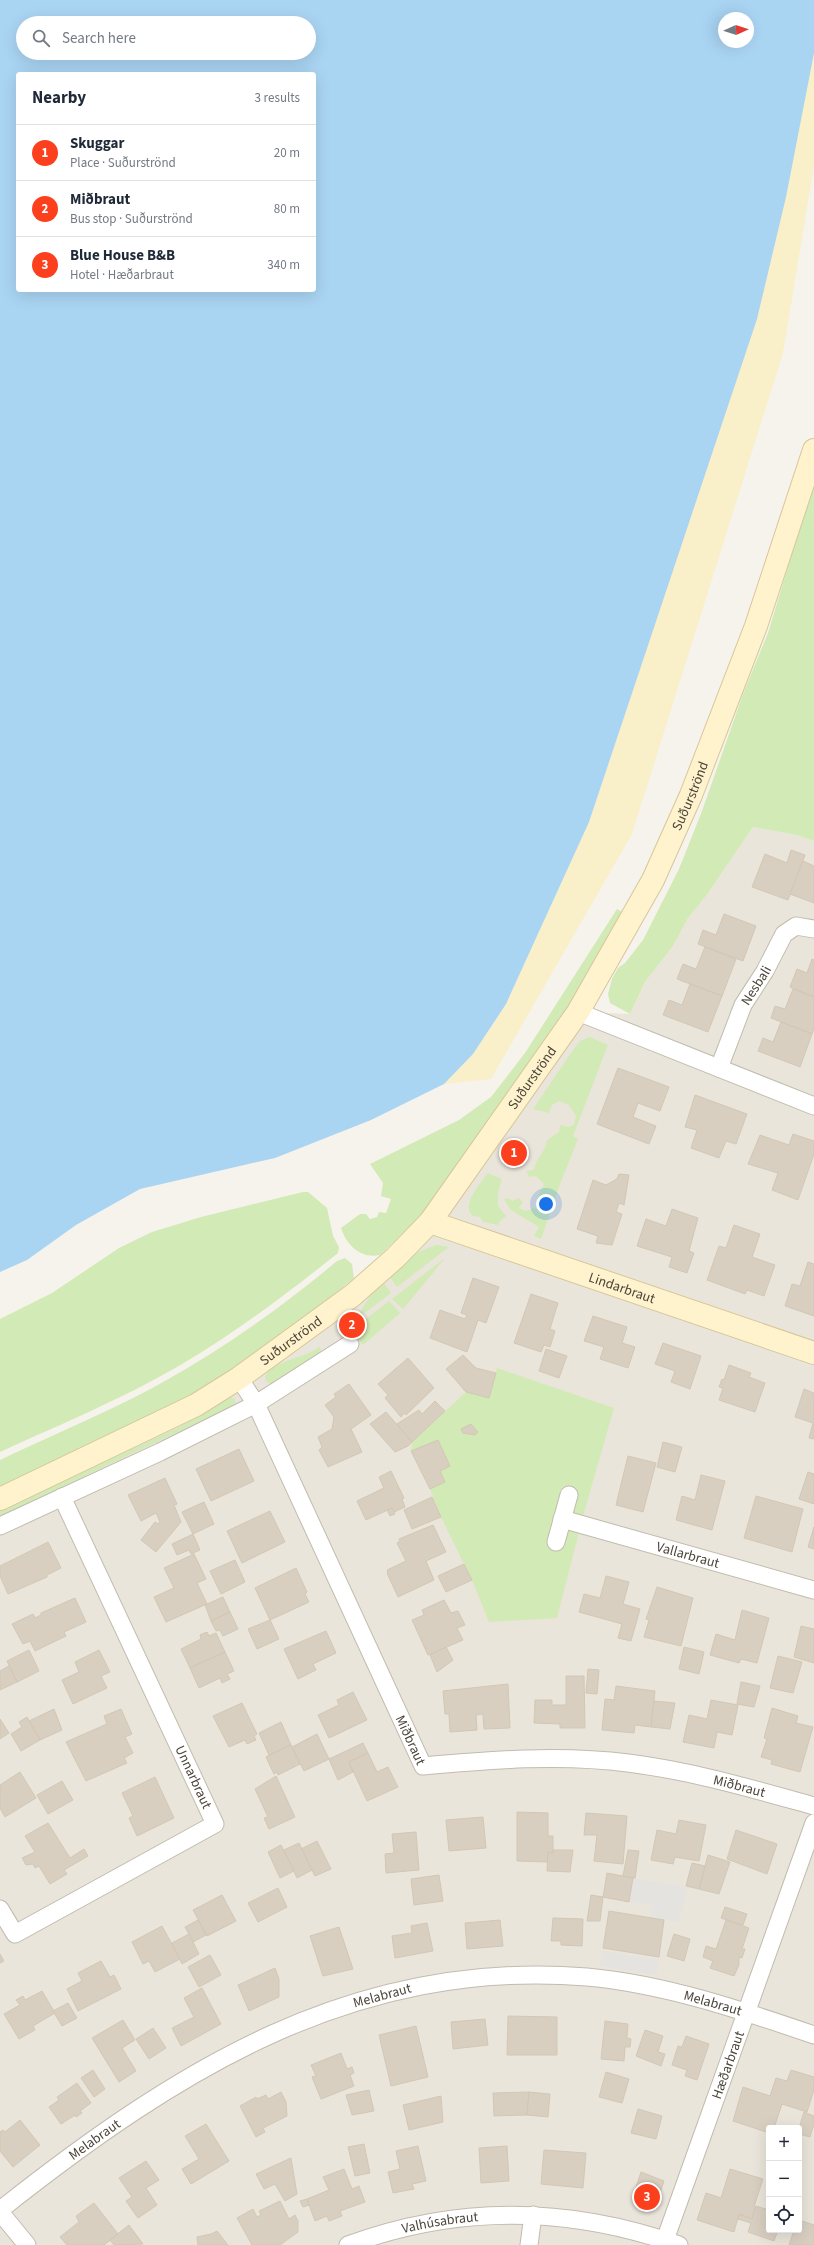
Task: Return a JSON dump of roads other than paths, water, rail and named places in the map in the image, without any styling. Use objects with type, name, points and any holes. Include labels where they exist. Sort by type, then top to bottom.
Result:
[{"type":"street","name":"Suðurströnd","points":[[0,1499],[196,1405],[239,1378],[353,1295],[395,1258],[430,1222],[578,1012],[653,880],[691,795],[756,626],[814,450]]},
{"type":"street","name":"Nesbali","points":[[720,1068],[743,1005],[765,971],[784,934],[796,926],[814,929]]},
{"type":"street","points":[[578,1012],[814,1106]]},
{"type":"street","name":"Lindarbraut","points":[[430,1222],[814,1353]]},
{"type":"street","points":[[0,1526],[62,1496],[160,1452],[256,1404],[350,1344]]},
{"type":"street","name":"Miðbraut","points":[[239,1378],[256,1404],[423,1766],[502,1759],[575,1760],[628,1763],[698,1775],[814,1806]]},
{"type":"street","points":[[556,1542],[569,1495]]},
{"type":"street","name":"Unnarbraut","points":[[0,1909],[15,1934],[215,1824],[62,1496]]},
{"type":"street","name":"Vallarbraut","points":[[562,1520],[814,1590]]},
{"type":"street","name":"Hæðarbraut","points":[[672,2242],[747,2012],[814,1822]]},
{"type":"street","name":"Melabraut","points":[[0,2211],[93,2140],[187,2077],[269,2034],[330,2010],[383,1993],[446,1980],[507,1975],[588,1977],[662,1990],[747,2012],[814,2036]]},
{"type":"street","points":[[0,2211],[27,2245]]},
{"type":"street","name":"Valhúsabraut","points":[[348,2245],[378,2234],[455,2217],[482,2214],[533,2215],[598,2223],[672,2242]]},
{"type":"street","points":[[529,2245],[533,2215]]},
{"type":"water","points":[[0,0],[814,0],[814,53],[786,197],[757,319],[589,822],[506,1004],[473,1054],[444,1084],[371,1120],[275,1158],[140,1189],[76,1225],[27,1260],[0,1272]]},
{"type":"place","name":"Skuggar","points":[[514,1153]]},
{"type":"place","name":"Miðbraut","points":[[352,1325]]},
{"type":"place","name":"Blue House B&B","points":[[647,2197]]}]
